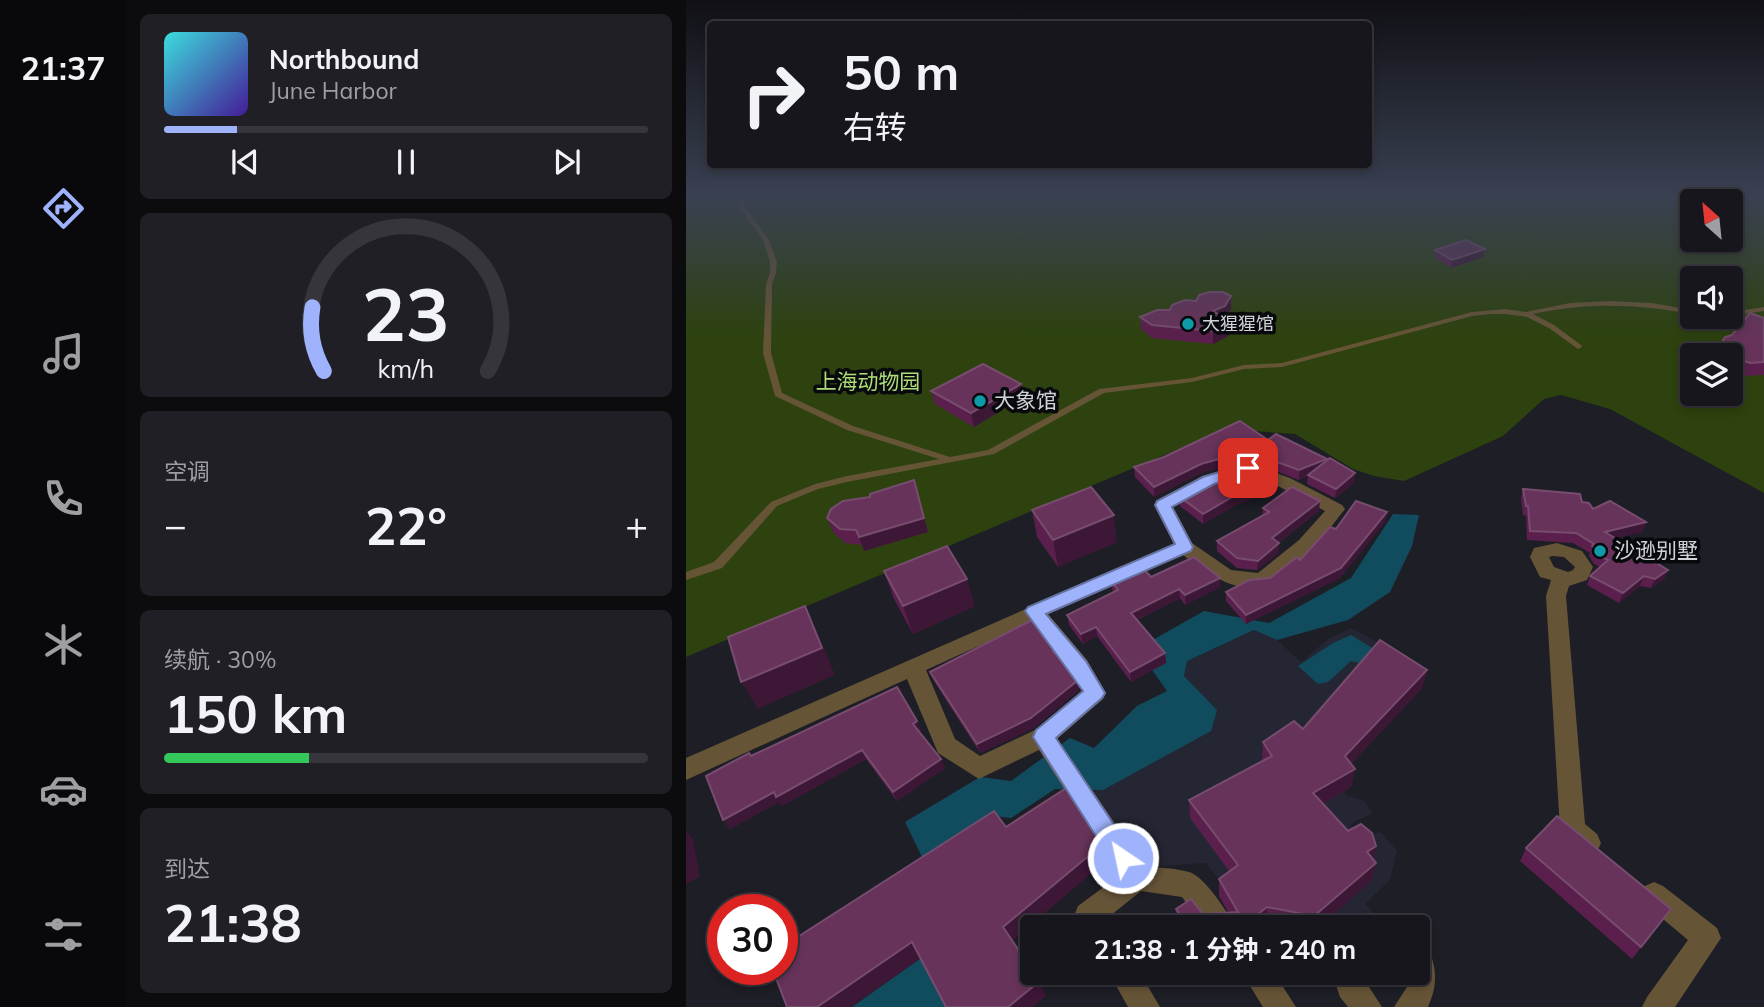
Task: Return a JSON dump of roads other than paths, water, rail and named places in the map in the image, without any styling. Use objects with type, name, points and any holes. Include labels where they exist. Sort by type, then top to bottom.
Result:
[{"type":"street","points":[[1248,468],[1284,482],[1336,509],[1306,545],[1262,580],[1227,577],[1185,547],[1163,505],[1208,480],[1248,468]]},
{"type":"street","points":[[686,769],[1034,611],[1185,547]]},
{"type":"street","points":[[1561,578],[1556,596],[1573,830],[1604,855]]},
{"type":"street","points":[[913,666],[946,746],[979,768],[1043,737],[1095,693],[1079,666],[1034,611]]},
{"type":"street","points":[[1043,737],[1137,878]]},
{"type":"street","points":[[1089,915],[1137,878],[1189,885],[1212,915]]},
{"type":"street","points":[[1635,880],[1707,938],[1657,1007]]},
{"type":"street","points":[[1131,985],[1145,1007]]},
{"type":"street","points":[[1263,985],[1276,1006]]},
{"type":"street","points":[[1349,985],[1367,1007]]},
{"type":"street","points":[[1409,1007],[1421,991],[1422,985]]},
{"type":"lane","points":[[770,245],[773,276],[769,284],[767,353],[778,394],[850,428],[950,460]]},
{"type":"lane","points":[[686,576],[718,565],[774,503],[847,479],[991,452],[1102,391],[1192,380],[1244,368],[1282,365],[1472,314],[1499,311],[1529,313],[1550,307],[1604,302],[1637,303],[1680,310]]},
{"type":"lane","points":[[1743,312],[1764,309]]},
{"type":"lane","points":[[1529,313],[1549,324],[1578,347]]},
{"type":"water","points":[[1393,514],[1419,515],[1412,546],[1390,592],[1348,620],[1277,640],[1254,630],[1187,661],[1184,676],[1217,710],[1211,731],[1103,790],[1055,789],[1011,818],[994,816],[923,859],[905,822],[980,777],[1011,781],[1070,738],[1094,748],[1137,706],[1167,691],[1152,670],[1166,663],[1149,642],[1204,611],[1269,623],[1351,578]]},
{"type":"water","points":[[1351,635],[1374,649],[1364,664],[1351,661],[1328,682],[1318,684],[1298,666],[1333,643]]},
{"type":"water","points":[[921,958],[946,1007],[852,1007]]},
{"type":"place","name":"大猩猩馆","points":[[1188,324]]},
{"type":"place","name":"大象馆","points":[[980,401]]},
{"type":"place","name":"沙逊别墅","points":[[1600,551]]},
{"type":"park label","name":"上海动物园","points":[[868,382]]}]
